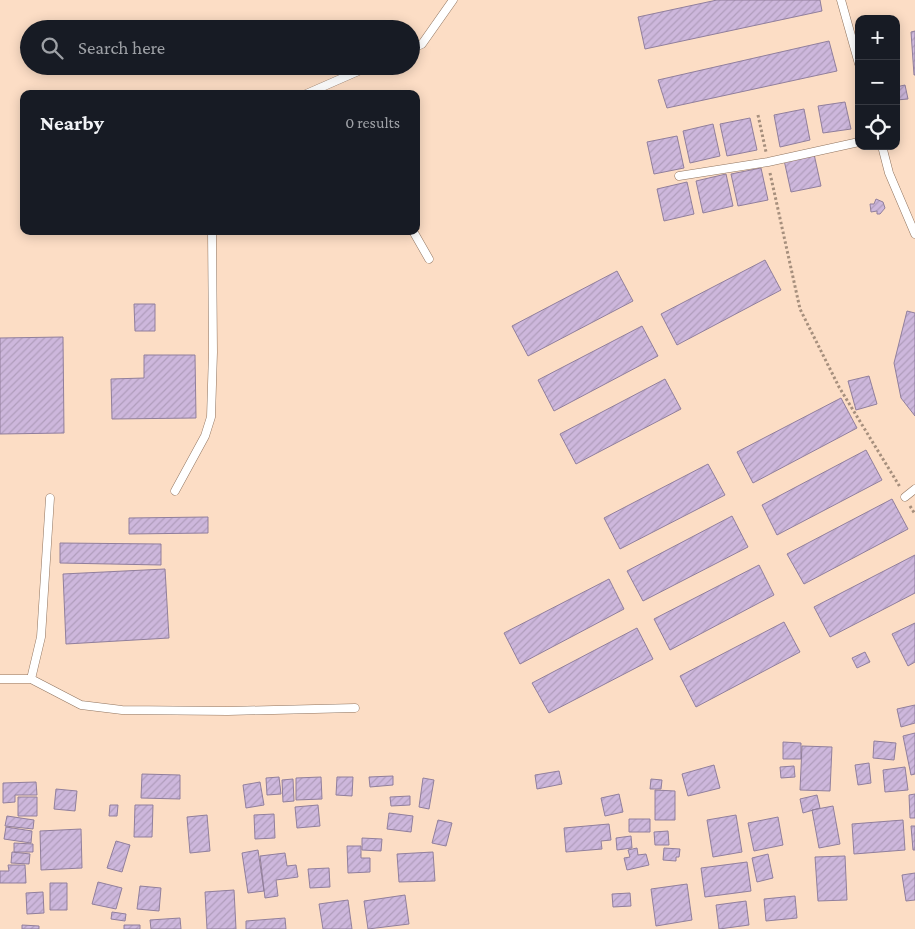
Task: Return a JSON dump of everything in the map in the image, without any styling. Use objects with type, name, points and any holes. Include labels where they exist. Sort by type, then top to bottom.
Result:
[{"type":"lane","points":[[420,45],[453,0]]},
{"type":"lane","points":[[841,0],[858,60]]},
{"type":"lane","points":[[315,90],[349,75]]},
{"type":"lane","points":[[679,176],[768,162],[855,143]]},
{"type":"lane","points":[[883,150],[889,173],[915,234]]},
{"type":"lane","points":[[175,491],[205,436],[211,417],[213,352],[212,235]]},
{"type":"lane","points":[[415,235],[429,259]]},
{"type":"lane","points":[[906,497],[915,489]]},
{"type":"lane","points":[[30,680],[41,637],[50,498]]},
{"type":"lane","points":[[0,679],[30,680],[81,705],[122,710],[228,711],[355,708]]},
{"type":"path","points":[[758,115],[800,309],[839,387],[915,514]]},
{"type":"building","points":[[717,0],[820,0],[822,11],[645,49],[638,17]]},
{"type":"building","points":[[915,31],[915,75],[914,75],[911,32]]},
{"type":"building","points":[[829,41],[837,71],[667,108],[658,80]]},
{"type":"building","points":[[905,85],[908,99],[900,100],[900,86]]},
{"type":"building","points":[[845,102],[851,129],[823,133],[818,106]]},
{"type":"building","points":[[804,109],[810,140],[780,147],[774,115]]},
{"type":"building","points":[[750,118],[757,150],[727,156],[720,124]]},
{"type":"building","points":[[713,124],[720,156],[690,163],[683,131]]},
{"type":"building","points":[[677,136],[684,168],[654,174],[647,142]]},
{"type":"building","points":[[814,154],[821,186],[791,192],[784,160]]},
{"type":"building","points":[[761,168],[768,200],[738,206],[731,174]]},
{"type":"building","points":[[726,174],[733,206],[703,213],[696,181]]},
{"type":"building","points":[[687,182],[694,214],[664,221],[657,189]]},
{"type":"building","points":[[876,199],[883,202],[885,208],[880,214],[877,214],[877,211],[871,212],[870,204],[874,204]]},
{"type":"building","points":[[765,260],[781,290],[677,345],[661,314]]},
{"type":"building","points":[[617,271],[633,301],[528,356],[512,326]]},
{"type":"building","points":[[134,304],[155,304],[155,331],[135,331]]},
{"type":"building","points":[[907,311],[915,313],[915,416],[901,398],[894,363]]},
{"type":"building","points":[[642,326],[658,356],[554,411],[538,380]]},
{"type":"building","points":[[63,337],[64,433],[0,434],[0,338]]},
{"type":"building","points":[[144,355],[195,355],[196,418],[112,419],[111,379],[144,378]]},
{"type":"building","points":[[869,376],[877,404],[856,410],[848,381]]},
{"type":"building","points":[[665,379],[681,409],[576,464],[560,434]]},
{"type":"building","points":[[841,398],[857,428],[753,483],[737,452]]},
{"type":"building","points":[[866,450],[882,480],[777,535],[762,505]]},
{"type":"building","points":[[708,464],[725,495],[620,549],[604,518]]},
{"type":"building","points":[[892,499],[908,529],[804,584],[787,554]]},
{"type":"building","points":[[732,516],[748,547],[643,601],[627,571]]},
{"type":"building","points":[[208,517],[208,533],[129,534],[129,518]]},
{"type":"building","points":[[60,543],[161,544],[161,565],[60,563]]},
{"type":"building","points":[[915,555],[915,593],[830,637],[814,607]]},
{"type":"building","points":[[759,565],[774,595],[670,650],[654,619]]},
{"type":"building","points":[[165,569],[169,638],[66,644],[63,574]]},
{"type":"building","points":[[609,579],[624,609],[520,664],[504,633]]},
{"type":"building","points":[[784,622],[800,652],[696,707],[680,676]]},
{"type":"building","points":[[915,623],[915,662],[908,666],[892,634]]},
{"type":"building","points":[[637,628],[653,659],[549,713],[532,683]]},
{"type":"building","points":[[865,652],[870,662],[857,668],[852,658]]},
{"type":"building","points":[[915,705],[915,723],[901,727],[897,709]]},
{"type":"building","points":[[915,733],[915,774],[911,775],[903,736]]},
{"type":"building","points":[[874,741],[896,743],[894,760],[873,758]]},
{"type":"building","points":[[783,742],[801,743],[801,759],[783,759]]},
{"type":"building","points":[[802,746],[832,747],[830,791],[800,790]]},
{"type":"building","points":[[869,763],[871,783],[858,785],[855,765]]},
{"type":"building","points":[[714,765],[720,788],[688,796],[682,774]]},
{"type":"building","points":[[794,766],[795,777],[781,778],[780,767]]},
{"type":"building","points":[[905,767],[908,790],[885,792],[883,770]]},
{"type":"building","points":[[559,771],[562,784],[537,789],[535,775]]},
{"type":"building","points":[[142,774],[180,775],[180,799],[141,798]]},
{"type":"building","points":[[393,776],[393,785],[370,787],[369,777]]},
{"type":"building","points":[[279,777],[281,794],[267,795],[266,778]]},
{"type":"building","points":[[321,777],[322,799],[296,800],[296,778]]},
{"type":"building","points":[[337,777],[353,777],[352,796],[336,795]]},
{"type":"building","points":[[423,778],[434,780],[429,809],[419,807]]},
{"type":"building","points":[[293,779],[294,801],[283,802],[282,780]]},
{"type":"building","points":[[651,779],[662,780],[661,789],[650,789]]},
{"type":"building","points":[[36,782],[37,795],[15,795],[15,802],[3,803],[3,783]]},
{"type":"building","points":[[260,782],[264,805],[246,808],[243,785]]},
{"type":"building","points":[[56,789],[77,791],[75,811],[54,809]]},
{"type":"building","points":[[655,790],[675,791],[675,820],[655,820]]},
{"type":"building","points":[[619,794],[623,812],[605,816],[601,798]]},
{"type":"building","points":[[915,794],[915,818],[910,818],[909,795]]},
{"type":"building","points":[[817,795],[820,808],[803,813],[800,799]]},
{"type":"building","points":[[410,796],[410,805],[391,806],[390,797]]},
{"type":"building","points":[[18,797],[37,797],[37,816],[18,816]]},
{"type":"building","points":[[110,805],[118,805],[117,816],[109,816]]},
{"type":"building","points":[[135,805],[153,805],[152,837],[134,837]]},
{"type":"building","points":[[318,805],[320,826],[297,828],[295,807]]},
{"type":"building","points":[[833,806],[840,844],[819,848],[812,810]]},
{"type":"building","points":[[389,813],[413,816],[411,832],[387,829]]},
{"type":"building","points":[[274,814],[275,838],[255,839],[254,815]]},
{"type":"building","points":[[207,815],[210,851],[190,853],[187,817]]},
{"type":"building","points":[[736,815],[742,852],[713,857],[707,820]]},
{"type":"building","points":[[7,816],[34,820],[33,829],[5,826]]},
{"type":"building","points":[[778,817],[783,845],[754,851],[748,823]]},
{"type":"building","points":[[629,819],[650,819],[650,832],[629,832]]},
{"type":"building","points":[[438,820],[452,823],[446,846],[432,843]]},
{"type":"building","points":[[903,820],[905,850],[854,854],[852,824]]},
{"type":"building","points":[[609,824],[611,840],[601,841],[602,849],[566,852],[564,828]]},
{"type":"building","points":[[911,826],[915,826],[915,850],[913,850]]},
{"type":"building","points":[[6,827],[32,831],[31,843],[4,839]]},
{"type":"building","points":[[81,829],[82,868],[41,870],[40,831]]},
{"type":"building","points":[[668,831],[669,845],[655,845],[654,832]]},
{"type":"building","points":[[631,836],[632,848],[617,850],[616,838]]},
{"type":"building","points":[[362,838],[382,839],[381,851],[362,850]]},
{"type":"building","points":[[116,841],[130,845],[122,872],[107,868]]},
{"type":"building","points":[[14,843],[33,844],[33,852],[14,852]]},
{"type":"building","points":[[347,846],[361,846],[361,858],[370,858],[370,872],[348,873]]},
{"type":"building","points":[[637,848],[638,855],[646,854],[649,865],[627,870],[624,858],[630,857],[628,850]]},
{"type":"building","points":[[664,848],[680,849],[679,857],[676,857],[676,861],[663,860]]},
{"type":"building","points":[[258,850],[264,891],[248,893],[242,853]]},
{"type":"building","points":[[12,852],[30,854],[29,864],[11,863]]},
{"type":"building","points":[[433,852],[435,881],[399,882],[397,854]]},
{"type":"building","points":[[285,853],[287,866],[296,865],[298,877],[276,880],[278,896],[265,898],[260,856]]},
{"type":"building","points":[[768,854],[773,878],[757,882],[752,858]]},
{"type":"building","points":[[845,856],[847,900],[818,901],[815,857]]},
{"type":"building","points":[[747,862],[751,891],[705,897],[701,868]]},
{"type":"building","points":[[8,865],[25,865],[26,883],[0,883],[0,871],[9,871]]},
{"type":"building","points":[[329,868],[330,887],[310,888],[308,869]]},
{"type":"building","points":[[915,873],[915,900],[906,901],[902,875]]},
{"type":"building","points":[[98,882],[122,888],[116,909],[92,904]]},
{"type":"building","points":[[50,883],[67,883],[67,910],[50,910]]},
{"type":"building","points":[[687,884],[692,920],[656,926],[651,889]]},
{"type":"building","points":[[140,886],[161,888],[159,911],[137,909]]},
{"type":"building","points":[[234,890],[236,929],[207,929],[205,892]]},
{"type":"building","points":[[43,892],[44,913],[27,914],[26,893]]},
{"type":"building","points":[[630,893],[631,906],[613,907],[612,894]]},
{"type":"building","points":[[405,895],[409,924],[368,929],[364,901]]},
{"type":"building","points":[[795,896],[797,918],[766,921],[764,899]]},
{"type":"building","points":[[348,900],[352,929],[323,929],[319,904]]},
{"type":"building","points":[[746,901],[749,925],[719,929],[716,905]]},
{"type":"building","points":[[112,912],[126,914],[125,921],[111,919]]},
{"type":"building","points":[[180,918],[181,929],[151,929],[150,920]]},
{"type":"building","points":[[285,918],[286,929],[246,929],[246,921]]},
{"type":"building","points":[[22,925],[39,926],[39,929],[22,929]]},
{"type":"building","points":[[124,925],[140,925],[140,929],[124,929]]}]
